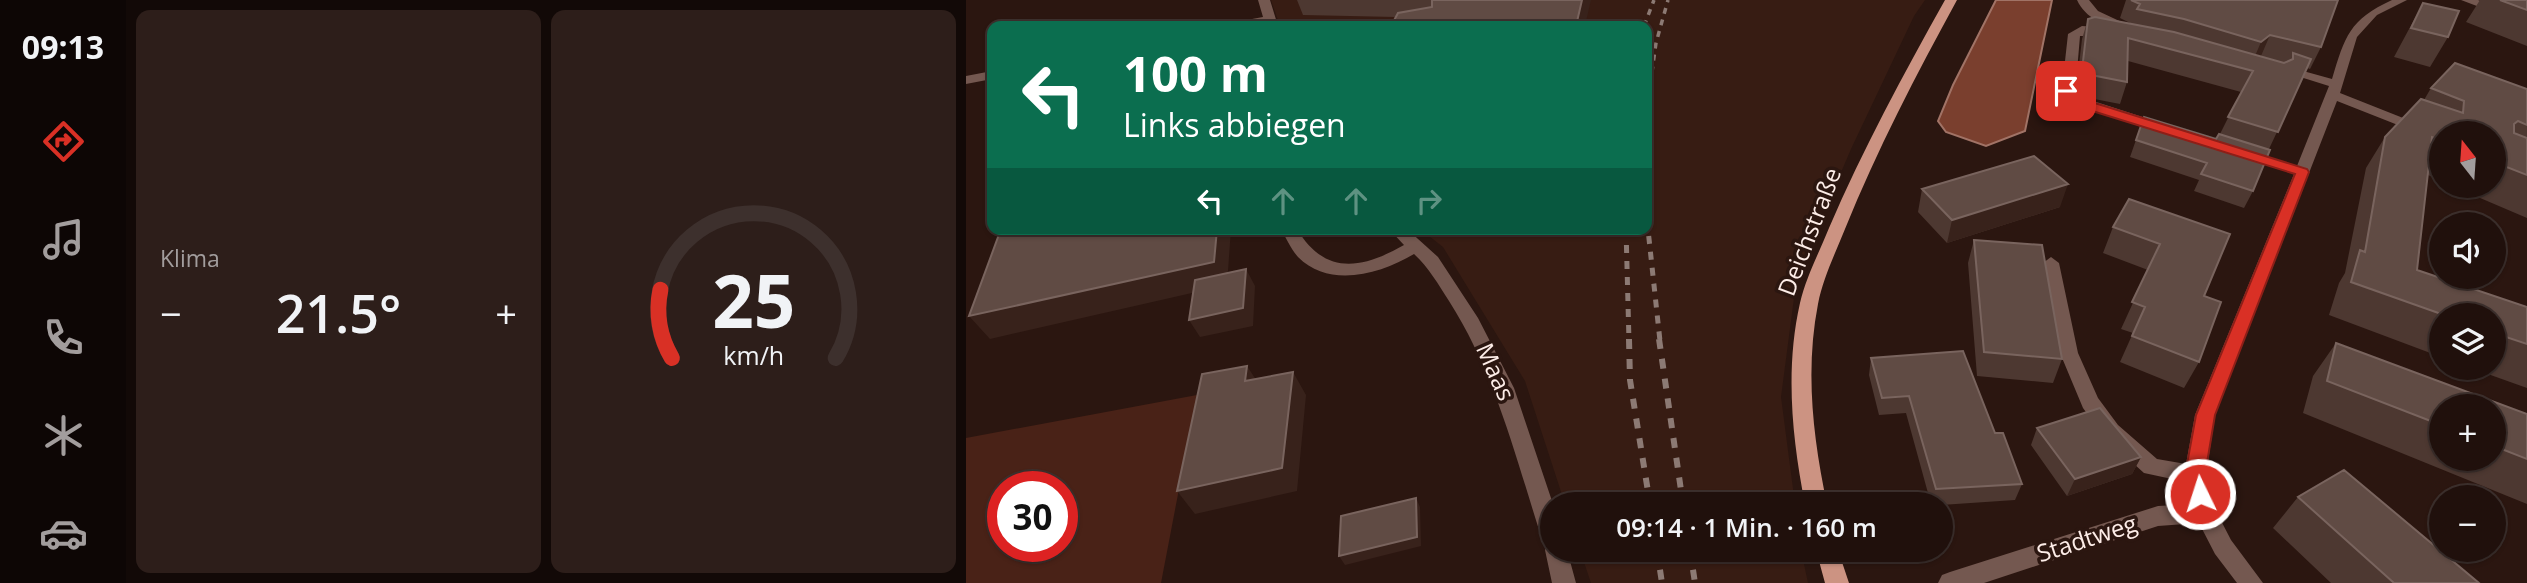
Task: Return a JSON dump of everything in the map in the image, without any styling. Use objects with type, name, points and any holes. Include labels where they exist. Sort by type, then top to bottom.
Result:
[{"type":"main road","name":"Deichstraße","points":[[1813,492],[1806,458],[1801,398],[1809,302],[1843,213],[1951,0]]},
{"type":"main road","points":[[1831,562],[1837,583]]},
{"type":"street","points":[[1264,0],[1270,21]]},
{"type":"street","points":[[2083,0],[2087,9],[2097,16],[2132,33],[2093,30],[2074,34],[2068,97],[2175,132]]},
{"type":"street","points":[[2467,0],[2527,22]]},
{"type":"street","points":[[2252,583],[2223,547],[2205,513],[2195,475],[2206,415],[2335,89],[2351,36],[2373,13],[2391,1]]},
{"type":"street","points":[[2267,72],[2335,89],[2429,132]]},
{"type":"street","points":[[966,80],[987,76]]},
{"type":"street","points":[[2226,148],[2302,172]]},
{"type":"street","points":[[1293,235],[1303,251],[1316,262],[1339,270],[1364,269],[1388,262],[1415,246]]},
{"type":"street","name":"Maas","points":[[1403,235],[1432,261],[1472,323],[1504,388],[1540,499]]},
{"type":"street","points":[[2051,263],[2069,353],[2090,402],[2111,431],[2151,467],[2195,475]]},
{"type":"street","name":"Stadtweg","points":[[1950,583],[2158,516],[2205,513]]},
{"type":"street","points":[[1559,562],[1564,583]]},
{"type":"shaded area","points":[[1271,0],[1925,0],[1914,16],[1851,149],[1797,275],[1781,397],[1793,492],[1561,492],[1525,381],[1443,247],[1428,235],[1652,235],[1652,21],[1278,21]]},
{"type":"shaded area","points":[[1996,0],[2052,0],[2025,131],[1986,146],[1946,132],[1938,121]]},
{"type":"shaded area","points":[[1197,395],[1161,583],[966,583],[966,438]]},
{"type":"shaded area","points":[[1584,562],[1804,562],[1808,583],[1591,583]]},
{"type":"building","points":[[1432,0],[1582,0],[1577,21],[1394,21],[1398,13],[1432,7]]},
{"type":"building","points":[[2131,0],[2338,0],[2321,47],[2270,35],[2261,42],[2184,19],[2137,9],[2140,4]]},
{"type":"building","points":[[2500,0],[2527,0],[2527,10]]},
{"type":"building","points":[[2423,3],[2459,11],[2448,37],[2411,28]]},
{"type":"building","points":[[2095,17],[2174,32],[2284,63],[2293,59],[2293,53],[2311,59],[2278,132],[2228,117],[2253,71],[2128,38],[2127,82],[2091,75],[2082,70],[2088,19]]},
{"type":"building","points":[[2455,63],[2527,89],[2527,125],[2518,121],[2514,124],[2514,133],[2527,138],[2527,175],[2506,167],[2506,121],[2429,121],[2429,164],[2417,270],[2429,274],[2429,289],[2473,289],[2527,307],[2527,344],[2506,337],[2506,303],[2429,303],[2429,310],[2351,282],[2360,250],[2365,252],[2385,137],[2421,99],[2463,113],[2464,101],[2431,88]]},
{"type":"building","points":[[2144,117],[2216,139],[2219,134],[2270,150],[2253,191],[2201,174],[2207,163],[2136,140]]},
{"type":"building","points":[[2034,156],[2068,184],[1952,220],[1922,189]]},
{"type":"building","points":[[2129,199],[2230,234],[2204,296],[2221,302],[2199,362],[2132,336],[2145,307],[2132,302],[2160,244],[2113,227]]},
{"type":"building","points":[[999,235],[1216,235],[1214,262],[969,316]]},
{"type":"building","points":[[1974,240],[2042,245],[2062,359],[1984,352]]},
{"type":"building","points":[[1246,269],[1243,308],[1189,320],[1195,280]]},
{"type":"building","points":[[2336,343],[2429,378],[2429,380],[2473,394],[2429,394],[2429,420],[2327,381]]},
{"type":"building","points":[[1963,351],[1995,433],[2003,433],[2022,484],[1936,489],[1909,396],[1882,398],[1871,358]]},
{"type":"building","points":[[1247,366],[1245,381],[1293,372],[1282,468],[1177,491],[1202,374]]},
{"type":"building","points":[[2506,406],[2527,414],[2527,459],[2506,451]]},
{"type":"building","points":[[2100,408],[2141,457],[2075,479],[2037,428]]},
{"type":"building","points":[[2344,470],[2429,541],[2429,562],[2454,562],[2479,583],[2394,583],[2298,497]]},
{"type":"building","points":[[1416,498],[1417,537],[1339,556],[1341,516]]},
{"type":"railway","points":[[1646,21],[1654,0]]},
{"type":"railway","points":[[1652,72],[1656,43],[1668,0]]},
{"type":"railway","points":[[1626,235],[1629,341]]},
{"type":"railway","points":[[1649,235],[1660,341]]},
{"type":"railway","points":[[1629,339],[1630,380],[1648,492]]},
{"type":"railway","points":[[1659,339],[1681,492]]},
{"type":"railway","points":[[1659,562],[1662,583]]},
{"type":"railway","points":[[1692,562],[1695,583]]},
{"type":"route","points":[[2066,91],[2068,97],[2078,102],[2302,172],[2206,415],[2195,475],[2200,494]]}]
